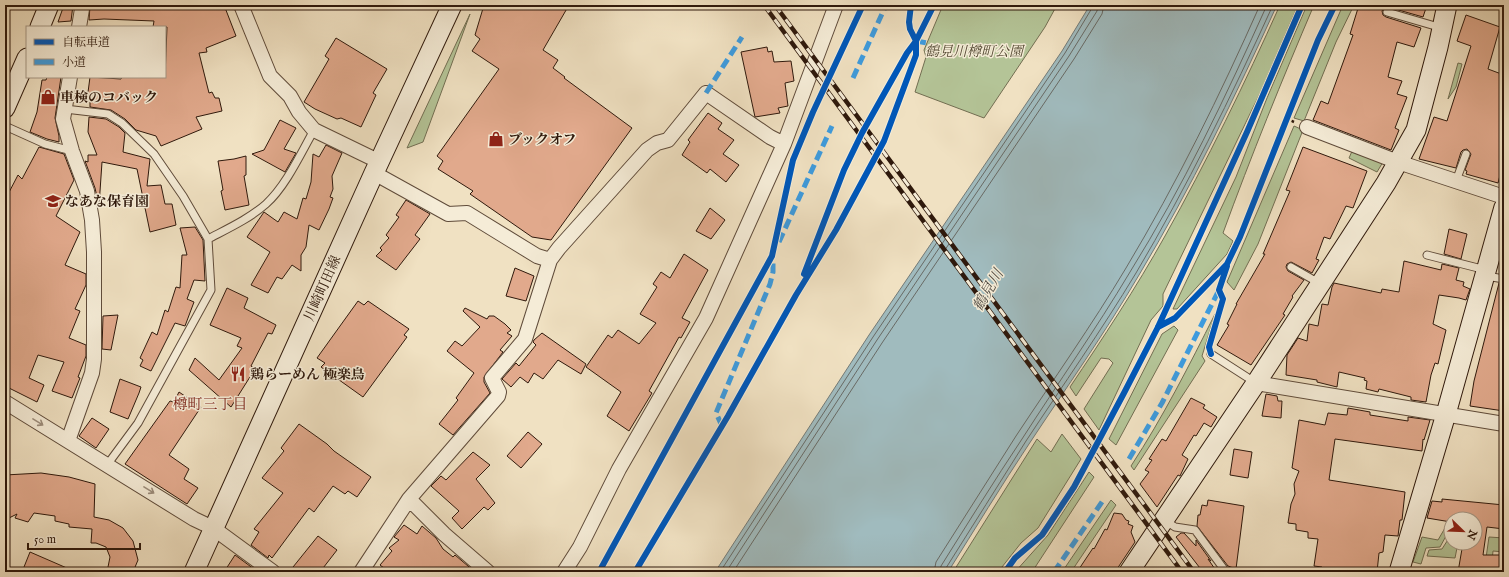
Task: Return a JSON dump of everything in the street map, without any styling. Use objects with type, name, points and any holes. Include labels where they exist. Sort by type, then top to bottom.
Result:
[{"type":"street","points":[[40,26],[49,5]]},
{"type":"street","points":[[79,26],[82,9],[81,5]]},
{"type":"street","points":[[242,5],[270,76],[290,96],[299,112],[314,130],[377,167],[448,214],[467,213],[537,256],[550,260]]},
{"type":"street","name":"川崎町田線","points":[[194,572],[452,5]]},
{"type":"street","points":[[564,572],[580,547],[619,469],[706,318],[784,144],[836,5]]},
{"type":"street","points":[[1129,572],[1256,383],[1319,283],[1386,183],[1416,130],[1447,5]]},
{"type":"street","points":[[7,101],[26,60]]},
{"type":"street","points":[[68,441],[92,373],[94,359],[94,252],[92,220],[87,191],[72,151],[63,119],[70,78]]},
{"type":"street","points":[[362,572],[409,499],[498,396],[499,392],[492,378],[525,339],[550,260],[558,248],[647,150],[657,143],[668,140],[706,93],[770,137],[784,144]]},
{"type":"street","points":[[1307,127],[1398,162],[1504,196]]},
{"type":"street","points":[[1399,572],[1446,414],[1504,207]]},
{"type":"street","points":[[1256,383],[1504,424]]},
{"type":"street","points":[[5,402],[194,519],[213,528],[273,572]]},
{"type":"street","points":[[409,499],[444,534],[488,572]]},
{"type":"lane","points":[[1387,12],[1442,28]]},
{"type":"lane","points":[[65,109],[108,114],[122,123],[154,154],[183,196],[208,239],[211,290],[138,422],[107,465]]},
{"type":"lane","points":[[5,126],[45,144],[72,151]]},
{"type":"lane","points":[[208,239],[251,215],[266,204],[294,167],[314,130]]},
{"type":"lane","points":[[1456,181],[1466,154]]},
{"type":"lane","points":[[1427,255],[1504,279]]},
{"type":"lane","points":[[1291,267],[1319,283]]},
{"type":"lane","points":[[1211,354],[1256,383]]},
{"type":"lane","points":[[1164,520],[1175,527],[1195,530],[1226,572]]},
{"type":"path","points":[[1284,126],[1290,112]]},
{"type":"green space","name":"鶴見川樽町公園","points":[[943,5],[1057,5],[1045,27],[984,118],[915,92],[926,57],[924,50]]},
{"type":"green space","points":[[1280,5],[1298,5],[1262,89],[1163,294],[1163,306],[1151,320],[1099,430],[1084,409],[1113,363],[1109,359],[1101,358],[1076,396],[1070,387],[1131,294],[1181,208],[1225,122]]},
{"type":"green space","points":[[1307,5],[1314,5],[1267,118],[1223,233],[1233,241],[1227,254],[1177,309],[1173,309],[1236,177],[1267,98]]},
{"type":"green space","points":[[1343,5],[1354,5],[1336,42],[1304,121],[1294,118]]},
{"type":"green space","points":[[470,14],[423,142],[407,148]]},
{"type":"green space","points":[[1458,63],[1462,64],[1456,87],[1448,99]]},
{"type":"green space","points":[[1294,126],[1303,130],[1258,244],[1234,290],[1227,282]]},
{"type":"green space","points":[[1353,149],[1383,162],[1377,172],[1349,158]]},
{"type":"green space","points":[[1215,314],[1202,356],[1205,361],[1134,470],[1131,466],[1165,410]]},
{"type":"green space","points":[[1174,326],[1178,330],[1116,445],[1109,439],[1162,334]]},
{"type":"green space","points":[[1062,434],[1081,459],[1038,528],[1021,543],[998,572],[953,572],[1037,439],[1051,452]]},
{"type":"green space","points":[[1089,472],[1094,477],[1032,572],[1015,572],[1048,535]]},
{"type":"green space","points":[[1111,500],[1116,505],[1071,572],[1062,572]]},
{"type":"green space","points":[[1443,531],[1443,542],[1440,547],[1426,548],[1421,564],[1413,562],[1422,537],[1438,540]]},
{"type":"green space","points":[[1489,537],[1504,538],[1504,552],[1493,551],[1491,572],[1484,572]]},
{"type":"green space","points":[[1443,547],[1443,551],[1456,551],[1455,558],[1427,556],[1429,550],[1442,549]]},
{"type":"water","name":"鶴見川","points":[[1090,5],[1277,5],[1212,142],[1177,209],[1139,275],[1113,318],[998,492],[948,572],[715,572],[869,335],[1062,51]]},
{"type":"building","points":[[64,5],[73,5],[71,21],[58,22]]},
{"type":"building","points":[[224,5],[236,36],[206,48],[207,52],[199,53],[209,93],[212,92],[215,98],[219,98],[222,111],[196,117],[202,129],[161,146],[156,136],[136,130],[125,119],[111,110],[90,107],[90,100],[87,100],[90,78],[166,78],[167,27],[153,26],[154,21],[104,19],[89,20],[90,6]]},
{"type":"building","points":[[484,5],[569,5],[543,50],[558,60],[553,68],[565,77],[564,78],[632,128],[551,240],[532,237],[470,194],[473,191],[438,169],[443,161],[437,156],[499,69],[472,51],[480,39],[475,35]]},
{"type":"building","points":[[1359,5],[1427,5],[1423,17],[1388,7],[1384,8],[1382,11],[1383,15],[1386,17],[1421,28],[1414,47],[1397,42],[1388,77],[1402,81],[1397,94],[1407,97],[1395,128],[1399,130],[1391,150],[1313,120],[1321,101],[1328,104],[1353,35],[1350,34]]},
{"type":"building","points":[[1466,15],[1500,27],[1488,69],[1504,75],[1504,160],[1498,183],[1466,174],[1467,171],[1465,170],[1471,154],[1467,149],[1461,152],[1456,168],[1419,159],[1434,117],[1447,121],[1471,46],[1457,41]]},
{"type":"building","points":[[336,38],[387,69],[373,93],[376,95],[361,127],[341,118],[337,119],[304,102],[329,59],[325,56]]},
{"type":"building","points":[[767,47],[768,52],[772,51],[774,62],[791,61],[794,81],[785,83],[788,106],[778,108],[780,113],[755,117],[741,52]]},
{"type":"building","points":[[47,78],[61,78],[55,118],[59,142],[30,132],[37,112],[42,80],[46,80]]},
{"type":"building","points":[[708,113],[722,123],[718,129],[734,140],[723,154],[739,165],[726,182],[710,169],[707,173],[682,155],[690,142],[688,140]]},
{"type":"building","points":[[89,117],[106,119],[119,127],[125,133],[123,152],[150,159],[147,186],[161,185],[165,204],[172,204],[176,225],[150,232],[137,169],[102,162],[99,206],[95,188],[85,161],[88,162],[88,155],[97,155],[88,132]]},
{"type":"building","points":[[280,120],[296,128],[284,149],[296,153],[285,172],[252,154],[264,150]]},
{"type":"building","points":[[326,145],[342,153],[332,176],[333,189],[330,197],[333,198],[329,209],[319,230],[309,225],[306,247],[301,255],[301,271],[292,265],[282,279],[277,277],[268,293],[251,285],[270,252],[247,237],[264,212],[278,222],[284,212],[297,219],[303,198],[306,199],[311,182],[313,154],[319,157]]},
{"type":"building","points":[[39,147],[64,154],[74,180],[56,216],[80,232],[65,265],[86,274],[86,285],[75,309],[80,311],[69,338],[86,345],[86,356],[78,377],[80,378],[72,398],[52,391],[64,362],[38,355],[29,378],[44,385],[37,402],[5,386],[5,200],[18,175],[22,179]]},
{"type":"building","points":[[1303,147],[1367,171],[1353,208],[1346,206],[1330,239],[1324,237],[1316,259],[1319,260],[1312,273],[1291,262],[1287,264],[1286,267],[1288,271],[1304,280],[1292,296],[1293,297],[1283,314],[1285,315],[1251,365],[1217,345],[1229,325],[1227,324],[1236,304],[1265,254],[1263,254],[1290,191],[1286,190]]},
{"type":"building","points":[[246,156],[246,175],[244,176],[249,205],[225,210],[221,191],[223,190],[218,161]]},
{"type":"building","points":[[406,200],[430,214],[415,235],[420,239],[396,270],[376,256],[382,250],[380,248],[389,238],[386,235],[399,217],[396,215]]},
{"type":"building","points":[[710,208],[725,220],[711,239],[696,231]]},
{"type":"building","points":[[195,227],[203,240],[205,281],[194,280],[187,299],[194,302],[185,326],[175,323],[151,371],[140,366],[143,360],[140,358],[152,332],[157,335],[165,310],[168,312],[176,287],[180,288],[182,255],[187,255],[180,228]]},
{"type":"building","points":[[1449,229],[1467,234],[1461,259],[1444,254]]},
{"type":"building","points":[[684,254],[708,270],[682,318],[690,322],[681,338],[679,337],[649,391],[652,393],[629,431],[607,416],[621,392],[586,367],[608,335],[612,338],[618,330],[639,344],[656,323],[640,314],[657,287],[653,284],[661,272],[670,278]]},
{"type":"building","points":[[1404,261],[1441,270],[1442,264],[1459,268],[1456,280],[1464,282],[1463,286],[1470,289],[1466,300],[1439,295],[1433,324],[1446,330],[1438,364],[1435,363],[1431,375],[1426,402],[1411,400],[1411,397],[1379,389],[1378,392],[1366,389],[1367,381],[1364,380],[1365,378],[1339,372],[1337,387],[1317,382],[1317,380],[1286,375],[1287,355],[1298,338],[1307,341],[1309,324],[1318,326],[1322,304],[1328,305],[1334,283],[1381,293],[1382,289],[1399,292]]},
{"type":"building","points":[[515,268],[534,276],[526,301],[506,296]]},
{"type":"building","points":[[1499,283],[1504,284],[1504,411],[1470,406],[1474,381]]},
{"type":"building","points":[[227,288],[248,298],[244,308],[276,325],[272,334],[268,333],[251,366],[255,369],[231,407],[189,370],[195,358],[219,380],[242,348],[237,346],[241,338],[210,325]]},
{"type":"building","points":[[358,301],[364,305],[368,301],[409,329],[404,335],[407,337],[363,397],[321,367],[325,363],[317,358]]},
{"type":"building","points":[[465,308],[487,319],[489,316],[494,316],[511,330],[507,333],[512,336],[500,350],[503,352],[484,377],[484,382],[490,393],[453,435],[439,424],[458,400],[456,398],[474,373],[447,351],[455,341],[462,346],[480,327],[463,311]]},
{"type":"building","points":[[118,315],[111,350],[102,349],[103,316]]},
{"type":"building","points":[[542,333],[586,364],[581,374],[558,360],[543,379],[534,373],[528,383],[520,377],[511,387],[502,379],[516,363],[519,366],[536,345],[533,342],[534,340]]},
{"type":"building","points":[[120,379],[141,387],[128,419],[110,412]]},
{"type":"building","points":[[179,392],[201,407],[169,455],[189,469],[184,479],[198,488],[187,504],[125,464],[170,401],[174,402]]},
{"type":"building","points":[[1266,394],[1277,396],[1278,401],[1282,401],[1281,418],[1262,416]]},
{"type":"building","points":[[1191,398],[1205,405],[1203,408],[1217,417],[1211,427],[1204,423],[1196,436],[1194,435],[1182,455],[1188,459],[1180,476],[1178,475],[1157,507],[1140,484],[1149,472],[1145,470],[1152,460],[1149,459],[1162,439],[1166,441]]},
{"type":"building","points":[[1348,408],[1370,412],[1370,415],[1408,421],[1408,417],[1430,420],[1424,440],[1423,439],[1422,451],[1335,439],[1329,480],[1405,492],[1402,520],[1400,520],[1398,536],[1385,535],[1383,552],[1379,553],[1377,572],[1322,572],[1322,567],[1314,566],[1318,539],[1308,538],[1308,532],[1296,530],[1296,524],[1288,523],[1291,504],[1295,494],[1294,484],[1299,471],[1292,468],[1299,420],[1325,425],[1328,413],[1347,415]]},
{"type":"building","points":[[92,418],[109,429],[96,448],[79,436]]},
{"type":"building","points":[[299,424],[371,477],[357,497],[348,491],[345,494],[333,486],[314,512],[309,508],[272,558],[269,555],[268,558],[251,545],[259,532],[254,529],[283,493],[262,478],[284,451],[281,448]]},
{"type":"building","points":[[528,432],[542,444],[521,468],[507,456]]},
{"type":"building","points":[[1234,449],[1252,452],[1248,478],[1230,475]]},
{"type":"building","points":[[473,452],[490,465],[476,479],[495,503],[488,510],[484,507],[462,529],[452,518],[459,511],[431,486],[441,476],[446,480]]},
{"type":"building","points":[[41,473],[69,477],[95,484],[94,517],[109,520],[123,528],[133,541],[138,560],[133,572],[107,572],[110,557],[106,547],[96,543],[91,543],[92,529],[69,527],[69,524],[55,521],[55,516],[34,513],[28,522],[15,518],[17,514],[5,520],[5,475]]},
{"type":"building","points":[[1442,499],[1504,505],[1504,529],[1487,527],[1483,555],[1504,555],[1504,572],[1458,572],[1462,551],[1483,551],[1483,511],[1443,511],[1443,521],[1427,518],[1432,501],[1442,502]]},
{"type":"building","points":[[1208,500],[1244,506],[1236,569],[1228,566],[1197,526],[1198,515],[1200,515],[1202,505],[1207,506]]},
{"type":"building","points":[[1114,513],[1122,514],[1126,520],[1129,521],[1128,524],[1133,526],[1131,532],[1135,542],[1115,572],[1077,572],[1093,548],[1094,549],[1105,529],[1107,530]]},
{"type":"building","points":[[404,525],[417,534],[422,526],[436,538],[443,549],[453,557],[455,555],[475,572],[389,572],[380,565],[392,551],[389,548],[399,540],[394,537]]},
{"type":"building","points":[[1181,533],[1184,533],[1196,546],[1196,540],[1217,572],[1203,572],[1176,537]]},
{"type":"building","points":[[318,536],[337,550],[320,572],[289,572]]},
{"type":"building","points":[[30,552],[76,572],[22,572]]},
{"type":"building","points":[[235,555],[258,572],[224,572]]},
{"type":"railway","points":[[764,5],[1182,572]]},
{"type":"railway","points":[[775,5],[1194,572]]},
{"type":"marked path","points":[[853,78],[886,5]]},
{"type":"marked path","points":[[706,93],[742,37]]},
{"type":"marked path","points":[[916,41],[927,43]]},
{"type":"marked path","points":[[779,242],[832,126]]},
{"type":"marked path","points":[[722,426],[716,413],[770,284],[773,272],[773,259]]},
{"type":"marked path","points":[[1129,459],[1162,403],[1219,290]]},
{"type":"marked path","points":[[1054,572],[1104,499]]},
{"type":"cycle path","points":[[599,572],[772,256],[793,160],[813,112],[863,5]]},
{"type":"cycle path","points":[[635,572],[728,416],[796,295],[836,230],[884,141],[916,55],[916,41],[910,29],[909,22],[911,5]]},
{"type":"cycle path","points":[[804,274],[844,170],[862,133],[907,53],[916,41],[934,5]]},
{"type":"cycle path","points":[[1005,572],[1015,558],[1042,535],[1074,487],[1124,393],[1158,327],[1247,132],[1302,5]]},
{"type":"cycle path","points":[[1158,327],[1175,318],[1227,264],[1240,237],[1318,40],[1335,5]]},
{"type":"cycle path","points":[[1211,354],[1209,347],[1223,299],[1219,290],[1227,266]]},
{"type":"place","name":"車検のコバック","points":[[48,97]]},
{"type":"place","name":"ブックオフ","points":[[496,139]]},
{"type":"place","name":"なあな保育園","points":[[53,201]]},
{"type":"place","name":"鶏らーめん 極楽鳥","points":[[238,374]]},
{"type":"district","name":"樽町三丁目","points":[[210,404]]}]
